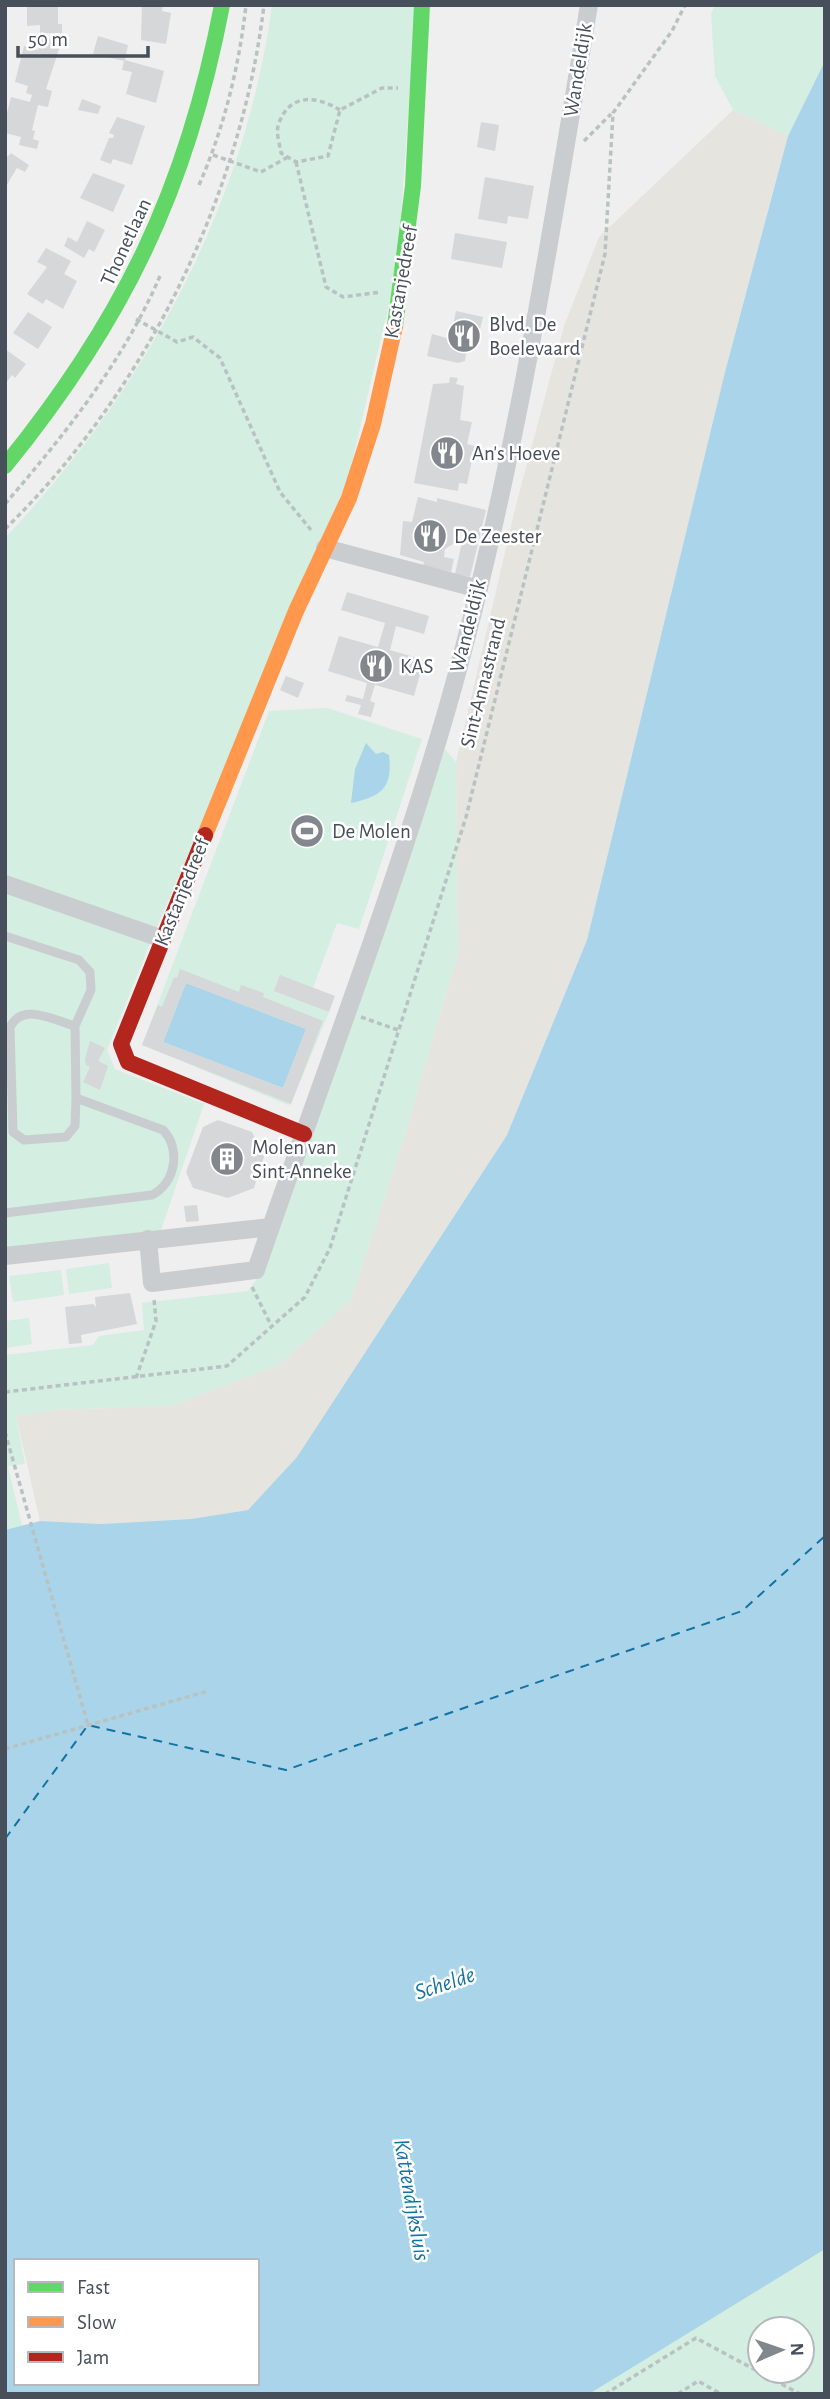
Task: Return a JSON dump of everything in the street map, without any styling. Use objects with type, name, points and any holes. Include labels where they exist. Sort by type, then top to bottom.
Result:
[{"type":"street","name":"Thonetlaan","points":[[5,466],[74,380],[142,264],[190,144],[204,97],[222,5]]},
{"type":"street","name":"Kastanjedreef","points":[[304,1133],[128,1062],[121,1044],[304,593],[356,480],[381,384],[413,223],[421,88],[422,5]]},
{"type":"street","name":"Wandeldijk","points":[[250,1271],[256,1270],[415,814],[479,589],[538,302],[589,5]]},
{"type":"street","points":[[325,548],[479,589]]},
{"type":"street","points":[[5,884],[163,939]]},
{"type":"street","points":[[5,1256],[271,1227]]},
{"type":"street","points":[[148,1240],[152,1283],[250,1271]]},
{"type":"lane","points":[[5,936],[79,960],[87,965],[92,980],[75,1026],[75,1126],[66,1137],[24,1140],[13,1132],[10,1027],[20,1015],[36,1014],[75,1026]]},
{"type":"lane","points":[[5,1213],[142,1198],[152,1195],[164,1186],[175,1160],[172,1138],[163,1130],[76,1098]]},
{"type":"path","points":[[5,529],[84,440],[114,398],[155,330],[208,221],[232,162],[252,86],[264,5]]},
{"type":"path","points":[[583,142],[613,113],[671,32],[685,5]]},
{"type":"path","points":[[340,110],[322,99],[307,98],[287,108],[277,128],[281,153],[296,162],[328,156],[340,110],[382,88],[421,88]]},
{"type":"path","name":"Sint-Annastrand","points":[[5,1392],[227,1366],[305,1297],[330,1248],[466,817],[605,254],[613,113]]},
{"type":"path","points":[[190,144],[261,172],[288,158]]},
{"type":"path","points":[[296,162],[326,287],[344,297],[401,290]]},
{"type":"path","points":[[118,307],[177,342],[193,337],[220,358],[280,492],[325,548]]},
{"type":"path","points":[[347,1013],[398,1030]]},
{"type":"path","points":[[250,1271],[252,1292],[272,1327]]},
{"type":"path","points":[[136,1378],[156,1321],[152,1283]]},
{"type":"path","points":[[5,1432],[88,1725]]},
{"type":"path","points":[[5,1749],[208,1691]]},
{"type":"path","points":[[605,2394],[696,2338],[800,2394]]},
{"type":"path","points":[[678,2394],[698,2381],[721,2394]]},
{"type":"green space","points":[[272,5],[416,5],[397,271],[348,479],[107,1050],[115,1069],[204,1104],[161,1230],[5,1248],[5,538],[55,481],[102,421],[181,292],[212,224],[238,153],[258,80]]},
{"type":"green space","points":[[715,5],[825,5],[825,61],[788,136],[733,110],[715,76],[711,14]]},
{"type":"green space","name":"De Molen","points":[[327,708],[422,739],[359,929],[337,923],[313,988],[329,1012],[291,1104],[288,1105],[142,1045],[269,711]]},
{"type":"green space","points":[[444,748],[456,762],[458,953],[401,1147],[351,1300],[279,1365],[172,1406],[51,1410],[16,1416],[25,1464],[8,1466],[22,1526],[5,1530],[5,1355],[93,1345],[99,1336],[144,1330],[142,1303],[248,1291],[260,1275]]},
{"type":"green space","points":[[109,1263],[112,1288],[69,1294],[66,1269]]},
{"type":"green space","points":[[61,1270],[64,1295],[13,1302],[9,1276]]},
{"type":"green space","points":[[29,1318],[32,1344],[5,1348],[5,1321]]},
{"type":"green space","points":[[825,2249],[825,2394],[589,2394],[797,2264]]},
{"type":"sand","points":[[733,110],[788,136],[725,372],[587,940],[507,1135],[297,1457],[248,1510],[191,1519],[101,1524],[40,1521],[16,1416],[51,1410],[172,1406],[279,1365],[351,1300],[401,1147],[458,953],[456,762],[517,501],[564,326],[599,237]]},
{"type":"water","points":[[825,61],[825,2249],[589,2394],[5,2394],[5,1530],[40,1521],[101,1524],[191,1519],[248,1510],[297,1457],[507,1135],[587,940],[725,372],[788,136]]},
{"type":"water","points":[[366,743],[376,754],[383,752],[389,755],[389,776],[383,789],[377,794],[351,803],[355,769]]},
{"type":"water","points":[[186,983],[306,1029],[283,1088],[163,1042]]},
{"type":"building","points":[[27,5],[58,5],[58,24],[62,24],[62,33],[40,33],[40,25],[27,26]]},
{"type":"building","points":[[142,5],[163,5],[162,11],[171,13],[166,44],[141,40]]},
{"type":"building","points":[[98,36],[128,45],[125,60],[164,71],[156,103],[126,94],[132,72],[122,70],[124,61],[93,54]]},
{"type":"building","points":[[41,38],[62,40],[46,89],[52,91],[48,107],[38,105],[32,130],[35,131],[33,139],[39,141],[37,149],[19,145],[21,137],[5,133],[5,121],[11,97],[30,102],[32,95],[26,93],[28,86],[15,82],[24,46],[38,50]]},
{"type":"building","points":[[82,99],[101,106],[98,114],[78,110]]},
{"type":"building","points":[[117,117],[145,126],[132,165],[113,159],[111,164],[100,160],[109,138],[113,138],[114,135],[109,133]]},
{"type":"building","points":[[481,122],[499,125],[495,151],[477,147]]},
{"type":"building","points":[[11,153],[29,165],[25,172],[17,168],[5,188],[5,159]]},
{"type":"building","points":[[93,173],[125,185],[113,212],[80,198]]},
{"type":"building","points":[[485,177],[534,186],[528,219],[508,216],[507,224],[478,219]]},
{"type":"building","points":[[87,221],[105,230],[94,252],[89,249],[84,258],[64,246],[68,237],[77,242]]},
{"type":"building","points":[[455,233],[507,242],[502,268],[451,259]]},
{"type":"building","points":[[46,248],[71,261],[64,274],[77,281],[63,309],[46,299],[43,304],[27,294],[47,267],[37,262]]},
{"type":"building","name":"Blvd. De Boelevaard","points":[[456,311],[483,317],[475,349],[467,347],[465,361],[458,363],[427,356],[432,334],[450,339]]},
{"type":"building","points":[[28,312],[52,327],[38,349],[13,333]]},
{"type":"building","points":[[5,349],[26,364],[15,378],[12,375],[5,384]]},
{"type":"building","name":"An's Hoeve","points":[[450,377],[458,378],[456,384],[464,386],[460,420],[472,422],[467,444],[475,446],[467,484],[459,483],[458,491],[414,483],[433,384],[449,383]]},
{"type":"building","name":"De Zeester","points":[[418,497],[437,502],[437,498],[486,510],[470,577],[455,574],[465,528],[461,527],[458,541],[445,549],[444,557],[454,559],[451,572],[423,566],[424,562],[400,555],[403,521],[412,522]]},
{"type":"building","points":[[347,592],[429,616],[424,634],[396,626],[390,650],[424,660],[414,696],[375,685],[370,701],[375,703],[371,717],[358,714],[361,705],[345,701],[347,695],[363,699],[367,683],[328,671],[339,636],[378,647],[385,623],[341,610]]},
{"type":"building","points":[[286,676],[304,683],[298,698],[280,690]]},
{"type":"building","points":[[180,969],[239,992],[241,985],[264,993],[263,997],[323,1021],[291,1104],[142,1045],[158,1005],[162,1007],[174,977],[177,978]],"holes":[[[186,983],[306,1029],[283,1088],[163,1042]]]},
{"type":"building","points":[[280,975],[335,996],[329,1012],[274,991]]},
{"type":"building","points":[[90,1041],[105,1048],[98,1061],[108,1066],[100,1090],[83,1082],[90,1067],[86,1065],[85,1059]]},
{"type":"building","name":"Molen van Sint-Anneke","points":[[218,1120],[252,1132],[264,1157],[254,1188],[228,1198],[193,1188],[186,1172],[203,1127]]},
{"type":"building","points":[[197,1205],[199,1221],[186,1222],[184,1206]]},
{"type":"building","points":[[130,1293],[137,1324],[81,1335],[82,1343],[69,1344],[65,1307],[93,1304],[96,1307],[95,1297]]},
{"type":"ferry route","points":[[5,1839],[88,1725],[286,1770],[742,1611],[825,1536]]},
{"type":"traffic: fast","points":[[5,466],[84,359],[145,250],[190,134],[222,5]]},
{"type":"traffic: fast","points":[[395,326],[413,186],[422,5]]},
{"type":"traffic: slow","points":[[205,835],[296,611],[349,498],[373,424],[395,326]]},
{"type":"traffic: jam","points":[[205,835],[121,1044],[128,1062],[304,1134]]},
{"type":"place","name":"Blvd. De Boelevaard","points":[[464,336]]},
{"type":"place","name":"An's Hoeve","points":[[447,453]]},
{"type":"place","name":"De Zeester","points":[[430,536]]},
{"type":"place","name":"KAS","points":[[376,666]]},
{"type":"place","name":"De Molen","points":[[307,831]]},
{"type":"place","name":"Molen van Sint-Anneke","points":[[227,1159]]},
{"type":"water label","name":"Schelde","points":[[445,1984]]},
{"type":"water label","name":"Kattendijksluis","points":[[411,2200]]}]
